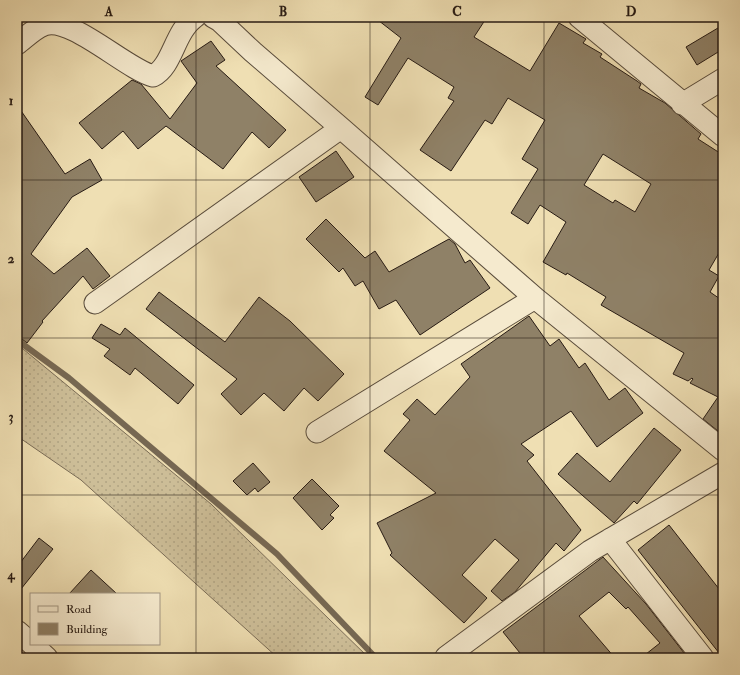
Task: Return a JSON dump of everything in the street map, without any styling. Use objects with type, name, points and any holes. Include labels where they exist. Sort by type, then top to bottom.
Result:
[{"type":"street","points":[[17,44],[45,24],[63,25],[89,38],[142,73],[153,76],[159,73],[168,60],[181,30],[195,17]]},
{"type":"street","points":[[213,17],[220,21],[253,52],[342,128],[535,298],[723,450]]},
{"type":"street","points":[[579,17],[682,104],[723,136]]},
{"type":"street","points":[[682,104],[723,79]]},
{"type":"street","points":[[95,303],[342,128]]},
{"type":"street","points":[[318,432],[535,298]]},
{"type":"street","points":[[446,657],[565,569],[610,539],[723,473]]},
{"type":"street","points":[[610,539],[703,658]]},
{"type":"street","points":[[17,631],[30,643]]},
{"type":"street","points":[[32,645],[47,658]]},
{"type":"shaded area","points":[[17,344],[211,504],[369,658],[278,658],[81,480],[17,436]]},
{"type":"building","points":[[374,17],[487,17],[474,37],[530,71],[559,23],[586,39],[583,43],[602,54],[600,57],[641,84],[639,88],[665,103],[701,134],[698,139],[723,155],[723,246],[709,270],[719,276],[710,292],[723,301],[723,435],[703,419],[718,397],[690,383],[693,379],[692,378],[688,381],[673,374],[684,353],[601,305],[606,297],[567,273],[566,275],[543,262],[566,222],[540,205],[528,224],[511,213],[538,169],[522,159],[545,120],[508,98],[492,124],[485,120],[451,171],[420,150],[454,101],[448,98],[454,87],[408,58],[378,105],[365,97],[401,38]],"holes":[[[603,154],[651,184],[635,212],[615,200],[613,203],[584,185]]]},
{"type":"building","points":[[723,25],[723,49],[697,65],[686,47]]},
{"type":"building","points":[[211,41],[225,60],[216,66],[286,130],[269,148],[252,132],[223,169],[166,126],[138,149],[123,131],[102,149],[79,123],[132,80],[141,84],[170,119],[197,83],[181,61]]},
{"type":"building","points":[[17,105],[65,174],[90,159],[102,180],[72,197],[31,254],[54,274],[87,248],[110,276],[93,289],[83,276],[42,321],[43,322],[27,343],[17,335]]},
{"type":"building","points":[[336,151],[354,177],[316,202],[299,177]]},
{"type":"building","points":[[326,219],[365,258],[375,251],[389,272],[449,239],[455,244],[465,263],[470,260],[490,288],[420,335],[396,300],[379,309],[363,281],[355,286],[343,268],[339,272],[306,239]]},
{"type":"building","points":[[159,292],[225,342],[259,297],[290,321],[344,374],[318,401],[304,388],[284,411],[264,393],[241,415],[221,394],[237,379],[146,309]]},
{"type":"building","points":[[529,316],[550,346],[559,339],[579,368],[585,363],[609,400],[625,388],[643,413],[597,447],[571,411],[521,444],[534,455],[527,461],[581,530],[564,551],[556,543],[515,592],[502,601],[491,591],[519,560],[495,539],[462,575],[487,598],[464,623],[390,555],[392,553],[377,523],[436,493],[384,451],[410,420],[403,414],[417,399],[435,415],[470,377],[461,364]]},
{"type":"building","points":[[101,324],[120,335],[125,328],[194,385],[178,404],[135,368],[130,375],[104,356],[110,349],[92,338]]},
{"type":"building","points":[[654,428],[681,450],[637,504],[634,501],[614,523],[558,474],[577,453],[610,482]]},
{"type":"building","points":[[253,463],[270,482],[258,492],[255,488],[247,495],[233,481]]},
{"type":"building","points":[[312,479],[339,506],[330,515],[334,518],[322,530],[293,498]]},
{"type":"building","points":[[669,525],[723,594],[723,658],[638,550]]},
{"type":"building","points":[[39,538],[53,549],[17,594],[17,567]]},
{"type":"building","points":[[603,557],[646,604],[688,658],[641,658],[660,643],[628,607],[626,609],[609,592],[579,616],[615,658],[524,658],[503,632]]},
{"type":"building","points":[[91,570],[116,593],[70,593]]},
{"type":"waterway","points":[[17,340],[69,378],[277,554],[376,658]]}]
